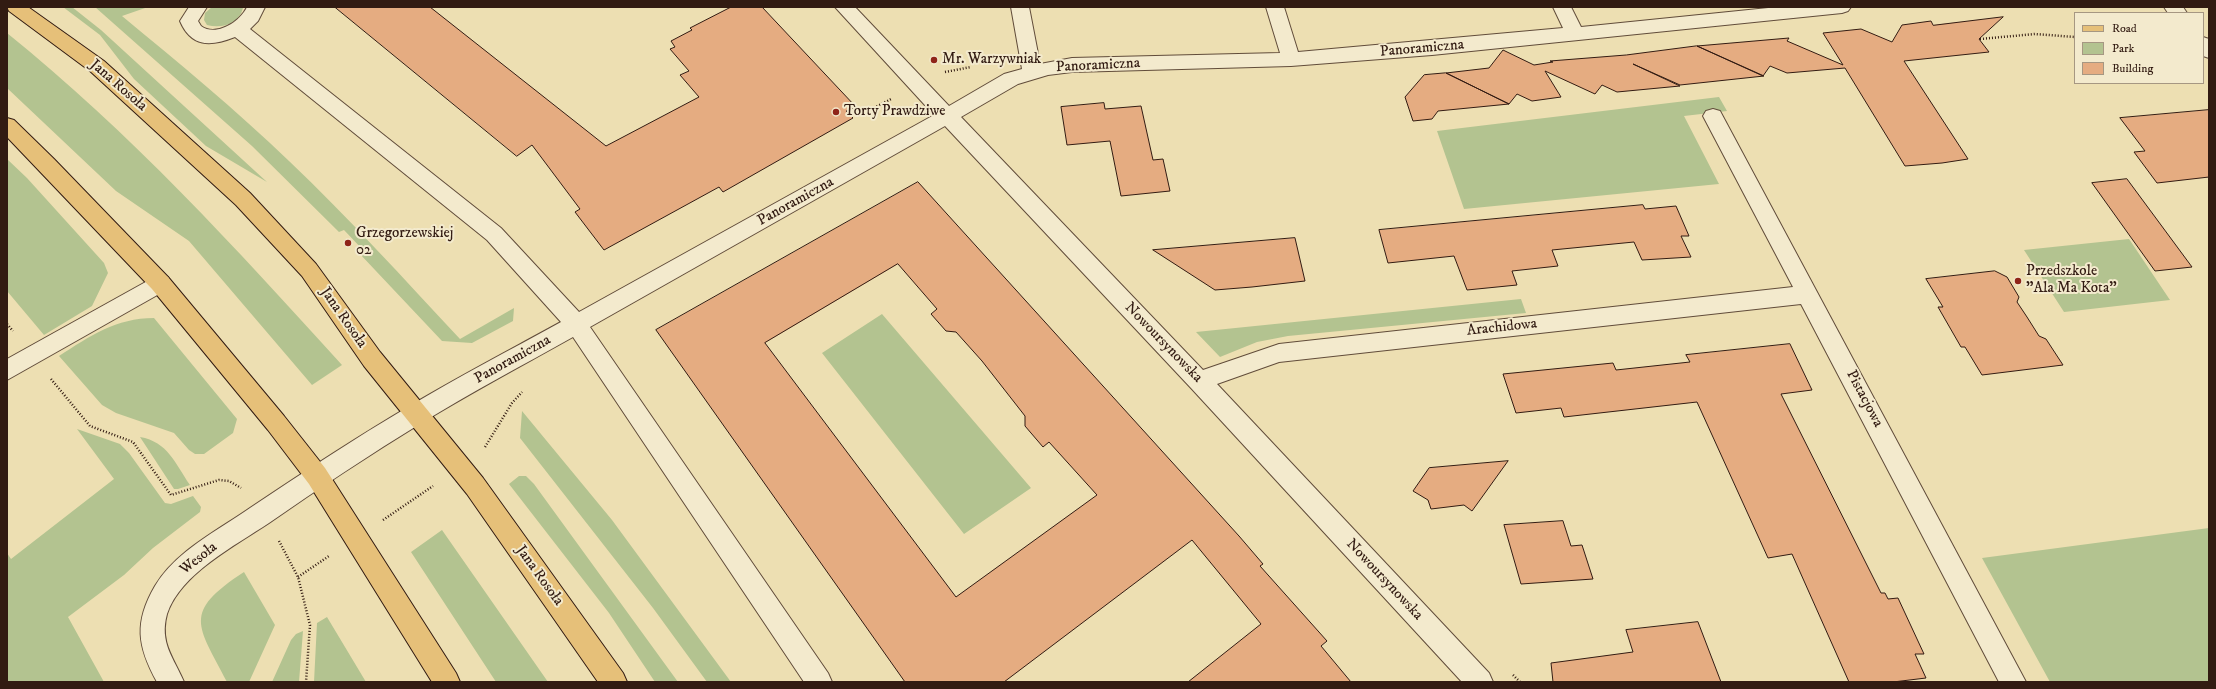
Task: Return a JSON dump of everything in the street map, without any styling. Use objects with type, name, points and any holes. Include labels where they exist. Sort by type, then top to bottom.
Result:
[{"type":"main road","name":"Jana Rosoła","points":[[15,7],[97,66],[243,199],[309,270],[372,359],[475,486],[614,682]]},
{"type":"main road","points":[[7,125],[47,164],[160,283],[272,417],[318,476],[447,682]]},
{"type":"street","points":[[198,7],[189,21],[190,28],[195,33],[215,36],[238,30],[254,15],[256,7]]},
{"type":"street","name":"Nowoursynowska","points":[[844,7],[1199,381],[1480,682]]},
{"type":"street","points":[[1020,7],[1032,73]]},
{"type":"street","points":[[1275,7],[1291,59]]},
{"type":"street","points":[[1562,7],[1575,34]]},
{"type":"street","name":"Panoramiczna","points":[[318,476],[416,414],[903,142],[947,115],[1011,80],[1048,68],[1072,65],[1291,59],[1575,34],[1842,8]]},
{"type":"street","points":[[238,30],[494,234],[576,324],[819,682]]},
{"type":"street","name":"Pistacjowa","points":[[1713,116],[2014,682]]},
{"type":"street","points":[[7,370],[160,283]]},
{"type":"street","name":"Arachidowa","points":[[1199,381],[1279,353],[1808,294]]},
{"type":"street","name":"Wesoła","points":[[171,682],[156,653],[152,640],[152,625],[156,610],[170,584],[189,564],[318,476]]},
{"type":"path","points":[[1980,39],[2035,34],[2074,37]]},
{"type":"path","points":[[943,72],[977,66]]},
{"type":"path","points":[[874,108],[897,96]]},
{"type":"path","points":[[7,324],[90,426],[133,442],[171,495],[219,480],[229,481],[245,490]]},
{"type":"path","points":[[484,449],[495,434],[515,398],[527,389]]},
{"type":"path","points":[[382,520],[423,493]]},
{"type":"path","points":[[283,548],[298,577],[310,625],[306,682]]},
{"type":"path","points":[[298,577],[332,554]]},
{"type":"path","points":[[1509,671],[1520,682]]},
{"type":"green space","points":[[63,7],[72,7],[101,30],[267,182],[206,146],[134,79],[100,35]]},
{"type":"green space","points":[[95,7],[148,7],[122,16],[228,105],[289,161],[355,227],[460,339],[514,308],[513,321],[472,343],[442,341],[359,253],[363,250],[344,230],[339,232],[252,146]]},
{"type":"green space","points":[[212,7],[243,8],[238,18],[229,24],[224,26],[213,26],[207,25],[204,20],[205,13]]},
{"type":"green space","points":[[7,33],[96,110],[181,192],[342,365],[312,385],[189,241],[116,191],[7,88]]},
{"type":"green space","points":[[1719,97],[1727,111],[1684,116],[1719,184],[1464,209],[1437,131]]},
{"type":"green space","points":[[7,159],[27,178],[104,263],[108,273],[92,306],[44,335],[7,291]]},
{"type":"green space","points":[[2129,239],[2170,300],[2064,312],[2024,250]]},
{"type":"green space","points":[[1521,299],[1526,313],[1288,336],[1257,342],[1220,357],[1196,332]]},
{"type":"green space","points":[[882,314],[1031,488],[964,534],[822,353]]},
{"type":"green space","points":[[154,318],[237,419],[233,433],[204,454],[195,454],[189,450],[174,433],[116,413],[102,405],[59,356],[93,335],[115,325],[127,321]]},
{"type":"green space","points":[[522,411],[612,520],[731,682],[707,682],[653,608],[520,438]]},
{"type":"green space","points":[[77,429],[120,444],[129,453],[165,503],[171,504],[193,496],[201,507],[200,512],[153,548],[124,575],[68,617],[104,682],[7,682],[7,553],[11,559],[114,479]]},
{"type":"green space","points":[[140,437],[158,444],[164,449],[175,461],[190,485],[174,489]]},
{"type":"green space","points":[[519,476],[526,476],[534,484],[678,682],[655,682],[609,613],[509,484]]},
{"type":"green space","points":[[2209,528],[2209,682],[2050,682],[1982,558]]},
{"type":"green space","points":[[442,530],[548,682],[496,682],[411,552]]},
{"type":"green space","points":[[244,572],[275,625],[249,682],[227,682],[203,633],[201,621],[203,610],[211,598],[224,586]]},
{"type":"green space","points":[[327,617],[366,682],[314,682],[317,623]]},
{"type":"green space","points":[[303,631],[299,682],[272,682],[291,640],[296,634]]},
{"type":"building","points":[[335,7],[430,7],[606,146],[699,97],[680,75],[689,71],[670,49],[675,47],[671,41],[692,30],[690,28],[731,7],[762,7],[856,107],[846,111],[853,118],[723,192],[719,187],[604,250],[575,212],[580,209],[532,145],[517,156]]},
{"type":"building","points":[[2003,17],[1979,39],[1989,52],[1904,61],[1968,159],[1942,163],[1905,166],[1845,68],[1787,73],[1770,66],[1763,76],[1697,46],[1789,38],[1787,41],[1843,65],[1823,33],[1861,29],[1892,42],[1902,25],[1931,21],[1933,25]]},
{"type":"building","points":[[1697,46],[1764,76],[1680,85],[1633,64],[1680,86],[1617,92],[1602,85],[1595,94],[1545,71],[1561,97],[1532,101],[1517,94],[1509,104],[1446,73],[1489,68],[1503,50],[1534,65],[1553,62],[1550,61],[1626,55]]},
{"type":"building","points":[[1446,73],[1509,104],[1438,111],[1432,119],[1413,121],[1405,97],[1424,75]]},
{"type":"building","points":[[1104,103],[1105,109],[1141,106],[1153,160],[1163,159],[1170,191],[1121,196],[1110,141],[1067,145],[1061,107]]},
{"type":"building","points":[[2209,110],[2209,177],[2157,183],[2134,152],[2145,151],[2120,118]]},
{"type":"building","points":[[2127,179],[2192,267],[2155,271],[2092,183]]},
{"type":"building","points":[[918,182],[1239,536],[1263,564],[1260,566],[1327,641],[1321,646],[1351,682],[1188,682],[1261,624],[1192,540],[1004,682],[905,682],[656,330]],"holes":[[[898,264],[937,309],[931,314],[946,331],[956,332],[982,361],[1025,416],[1025,426],[1043,447],[1049,442],[1097,495],[956,597],[765,343]]]},
{"type":"building","points":[[1643,205],[1645,209],[1676,206],[1689,236],[1681,236],[1691,257],[1642,260],[1634,242],[1552,250],[1558,266],[1512,271],[1517,285],[1467,290],[1454,256],[1388,263],[1379,230]]},
{"type":"building","points":[[1295,238],[1305,281],[1252,287],[1215,290],[1153,250]]},
{"type":"building","points":[[1995,271],[2007,277],[2019,297],[2017,302],[2039,336],[2046,339],[2063,365],[1982,375],[1965,347],[1961,347],[1938,307],[1943,307],[1926,279]]},
{"type":"building","points":[[1790,344],[1812,390],[1781,394],[1881,593],[1885,593],[1888,599],[1898,598],[1924,654],[1915,654],[1926,678],[1893,682],[1849,682],[1792,554],[1768,558],[1697,402],[1564,417],[1561,408],[1516,413],[1503,374],[1613,363],[1616,370],[1690,362],[1686,355]]},
{"type":"building","points":[[1508,461],[1472,511],[1464,505],[1431,509],[1428,500],[1413,491],[1429,468]]},
{"type":"building","points":[[1563,521],[1571,546],[1582,545],[1593,579],[1521,584],[1504,525]]},
{"type":"building","points":[[1698,622],[1721,682],[1553,682],[1551,663],[1633,652],[1626,630]]},
{"type":"place","name":"Mr. Warzywniak","points":[[934,60]]},
{"type":"place","name":"Torty Prawdziwe","points":[[836,112]]},
{"type":"place","name":"Grzegorzewskiej 02","points":[[348,243]]},
{"type":"place","name":"Przedszkole \"Ala Ma Kota\"","points":[[2018,281]]}]
